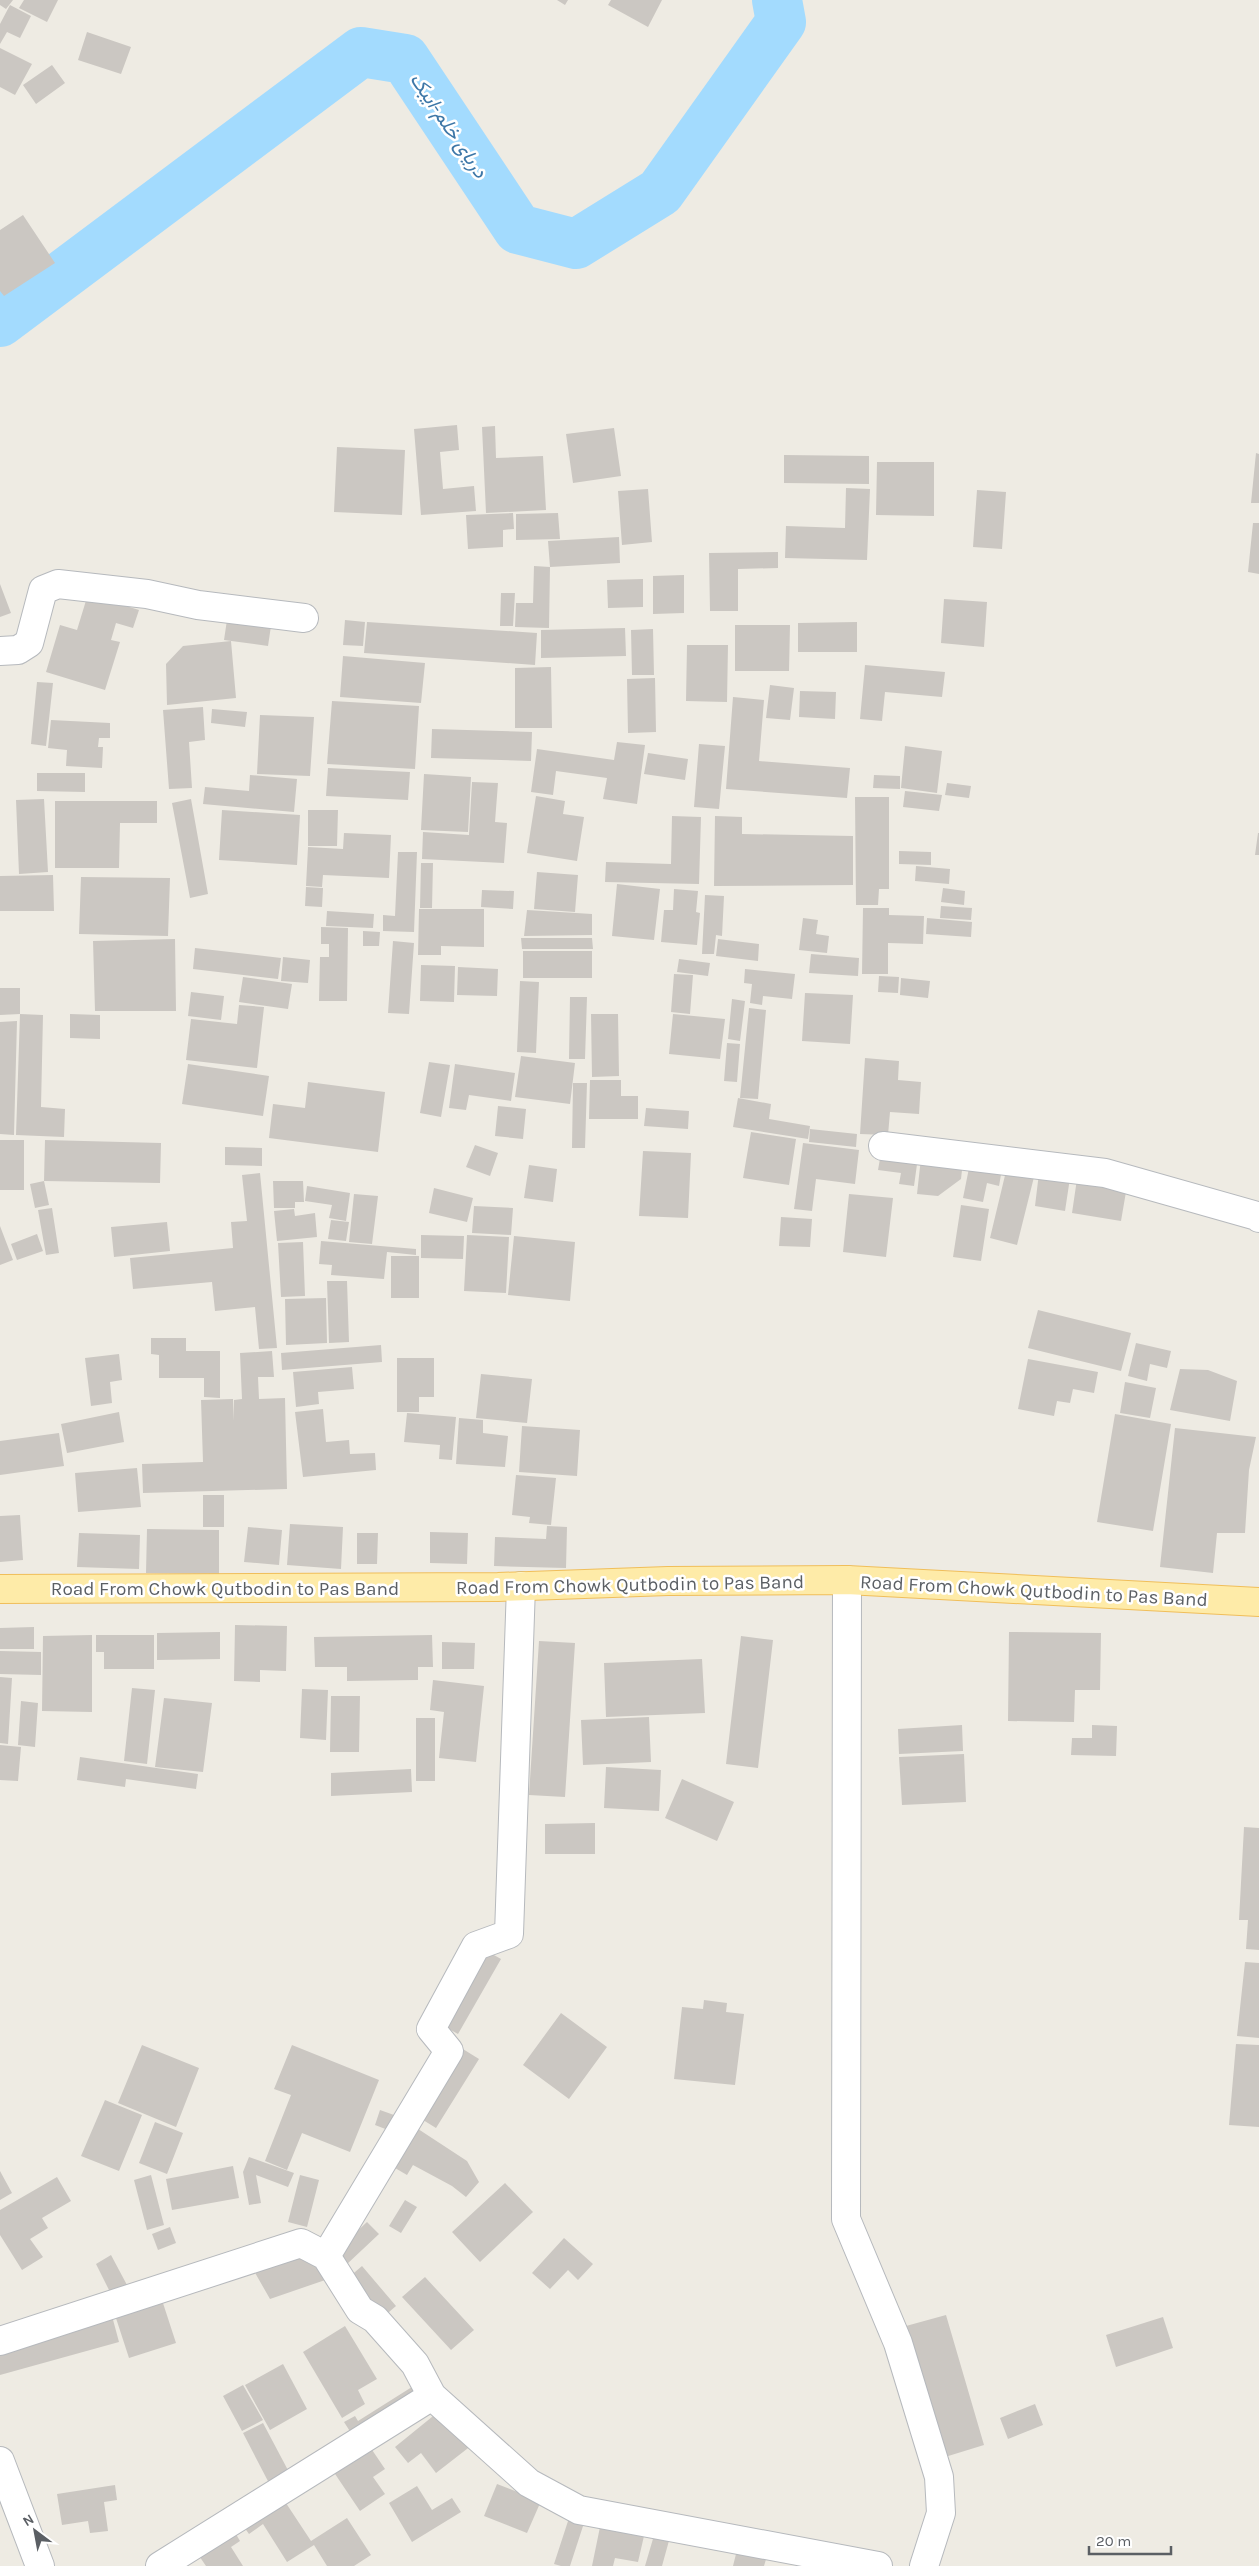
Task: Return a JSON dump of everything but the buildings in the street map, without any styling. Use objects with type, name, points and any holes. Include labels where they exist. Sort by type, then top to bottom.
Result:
[{"type":"main road","name":"Road From Chowk Qutbodin to Pas Band","points":[[0,1589],[521,1586],[668,1581],[847,1580],[1259,1602]]},
{"type":"street","points":[[0,651],[18,650],[29,642],[43,590],[58,584],[148,594],[198,605],[304,618]]},
{"type":"street","points":[[883,1146],[1105,1173],[1259,1218]]},
{"type":"street","points":[[847,1580],[846,2219],[898,2343],[939,2477],[941,2513],[924,2566]]},
{"type":"street","points":[[326,2256],[449,2051],[431,2029],[476,1946],[509,1934],[521,1586]]},
{"type":"street","points":[[0,2341],[300,2243],[326,2256],[360,2310],[375,2319],[415,2364],[432,2396],[529,2483],[579,2510],[878,2566]]},
{"type":"street","points":[[160,2566],[432,2396]]},
{"type":"street","points":[[0,2461],[40,2566]]},
{"type":"waterway","name":"دریای خلم-ایبک","points":[[0,322],[361,52],[405,59],[518,229],[576,244],[660,192],[781,22],[777,0]]}]
